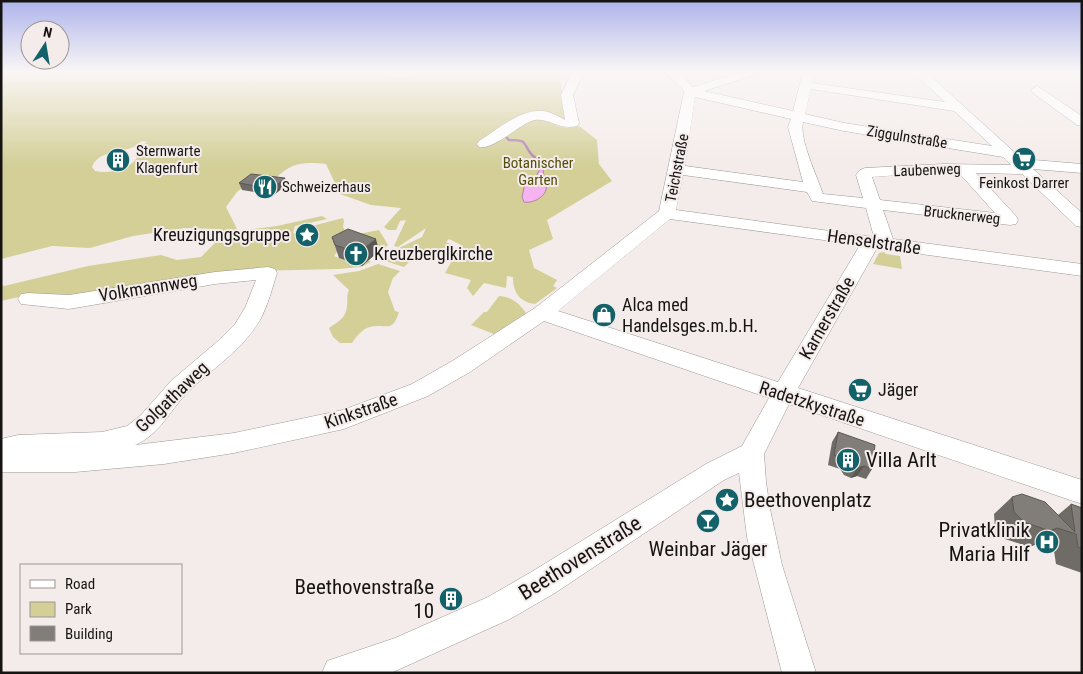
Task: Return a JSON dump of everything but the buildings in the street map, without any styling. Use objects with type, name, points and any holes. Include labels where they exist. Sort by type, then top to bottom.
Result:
[{"type":"street","points":[[484,144],[514,125],[539,115],[549,116],[563,124],[572,123],[572,116],[568,103]]},
{"type":"street","name":"Teichstraße","points":[[666,214],[670,207],[688,103]]},
{"type":"street","name":"Ziggulnstraße","points":[[739,103],[1016,162]]},
{"type":"street","points":[[801,103],[795,127],[798,142],[816,193]]},
{"type":"street","points":[[933,103],[957,108]]},
{"type":"street","points":[[952,103],[1082,222]]},
{"type":"street","points":[[1056,103],[1082,122]]},
{"type":"street","points":[[1016,162],[1082,169]]},
{"type":"street","name":"Laubenweg","points":[[878,243],[874,206],[865,173],[963,168],[1016,162]]},
{"type":"street","name":"Brucknerweg","points":[[874,206],[1010,220],[963,168]]},
{"type":"street","points":[[677,170],[816,193],[874,206]]},
{"type":"street","name":"Henselstraße","points":[[666,214],[1082,270]]},
{"type":"street","name":"Kinkstraße","points":[[1,461],[75,460],[164,453],[234,443],[344,419],[384,405],[428,386],[542,313],[666,214]]},
{"type":"street","name":"Karnerstraße","points":[[783,394],[878,243]]},
{"type":"street","name":"Volkmannweg","points":[[28,299],[69,302],[214,278],[268,273]]},
{"type":"street","name":"Golgathaweg","points":[[1,452],[8,447],[18,444],[106,441],[126,438],[141,430],[178,388],[214,357],[249,320],[268,273]]},
{"type":"street","name":"Radetzkystraße","points":[[542,313],[1082,492]]},
{"type":"street","points":[[783,394],[752,454],[751,477],[754,502],[767,559],[799,673]]},
{"type":"street","name":"Beethovenstraße","points":[[339,673],[396,663],[544,582],[715,472],[752,454]]},
{"type":"green space","name":"Botanischer Garten","points":[[1,103],[565,103],[569,124],[555,125],[567,128],[579,126],[597,140],[599,164],[612,181],[547,220],[553,239],[529,250],[534,268],[557,280],[553,286],[557,288],[535,304],[521,299],[514,287],[513,277],[507,276],[506,288],[484,283],[473,296],[467,288],[471,280],[445,273],[459,248],[463,246],[449,239],[446,242],[455,246],[429,251],[430,253],[414,261],[411,260],[404,267],[385,261],[399,248],[422,237],[426,228],[398,247],[394,246],[406,220],[400,221],[396,230],[388,230],[384,227],[401,208],[371,205],[340,194],[326,164],[299,164],[288,168],[277,177],[254,178],[237,192],[226,207],[238,231],[277,226],[322,216],[327,219],[295,226],[293,233],[300,235],[299,240],[304,241],[316,236],[317,231],[297,230],[343,218],[343,227],[346,232],[358,234],[379,230],[388,245],[377,257],[373,256],[379,251],[337,252],[334,256],[362,266],[368,260],[371,262],[361,267],[251,271],[83,296],[23,296],[1,301],[1,284],[4,286],[88,266],[161,255],[177,260],[201,257],[223,235],[220,229],[185,228],[133,236],[90,248],[52,246],[1,259]],"holes":[[[142,141],[147,142],[137,149],[135,155],[137,158],[129,166],[100,172],[95,171],[92,167],[104,155],[126,150]]]},
{"type":"green space","points":[[884,252],[900,256],[902,269],[873,264],[879,253]]},
{"type":"green space","points":[[378,264],[400,271],[393,278],[388,292],[395,311],[399,312],[396,319],[394,323],[388,326],[376,326],[365,329],[352,343],[340,343],[333,337],[329,328],[345,314],[349,290],[333,275],[359,271]]},
{"type":"green space","points":[[499,296],[516,302],[527,315],[499,336],[471,325],[484,312],[487,312]]},
{"type":"shaded area","points":[[543,168],[546,184],[545,192],[540,198],[532,202],[524,202],[522,197],[525,183],[533,182],[540,169]]},
{"type":"waterway","points":[[507,138],[525,143],[532,155],[543,163],[542,168]]},
{"type":"place","name":"Feinkost Darrer","points":[[1024,159]]},
{"type":"place","name":"Sternwarte Klagenfurt","points":[[118,160]]},
{"type":"place","name":"Schweizerhaus","points":[[265,187]]},
{"type":"place","name":"Kreuzigungsgruppe","points":[[307,235]]},
{"type":"place","name":"Kreuzberglkirche","points":[[356,254]]},
{"type":"place","name":"Alca med Handelsges.m.b.H.","points":[[604,315]]},
{"type":"place","name":"Jäger","points":[[860,390]]},
{"type":"place","name":"Villa Arlt","points":[[848,460]]},
{"type":"place","name":"Beethovenplatz","points":[[727,500]]},
{"type":"place","name":"Weinbar Jäger","points":[[708,521]]},
{"type":"place","name":"Privatklinik Maria Hilf","points":[[1047,542]]},
{"type":"place","name":"Beethovenstraße 10","points":[[451,599]]}]
